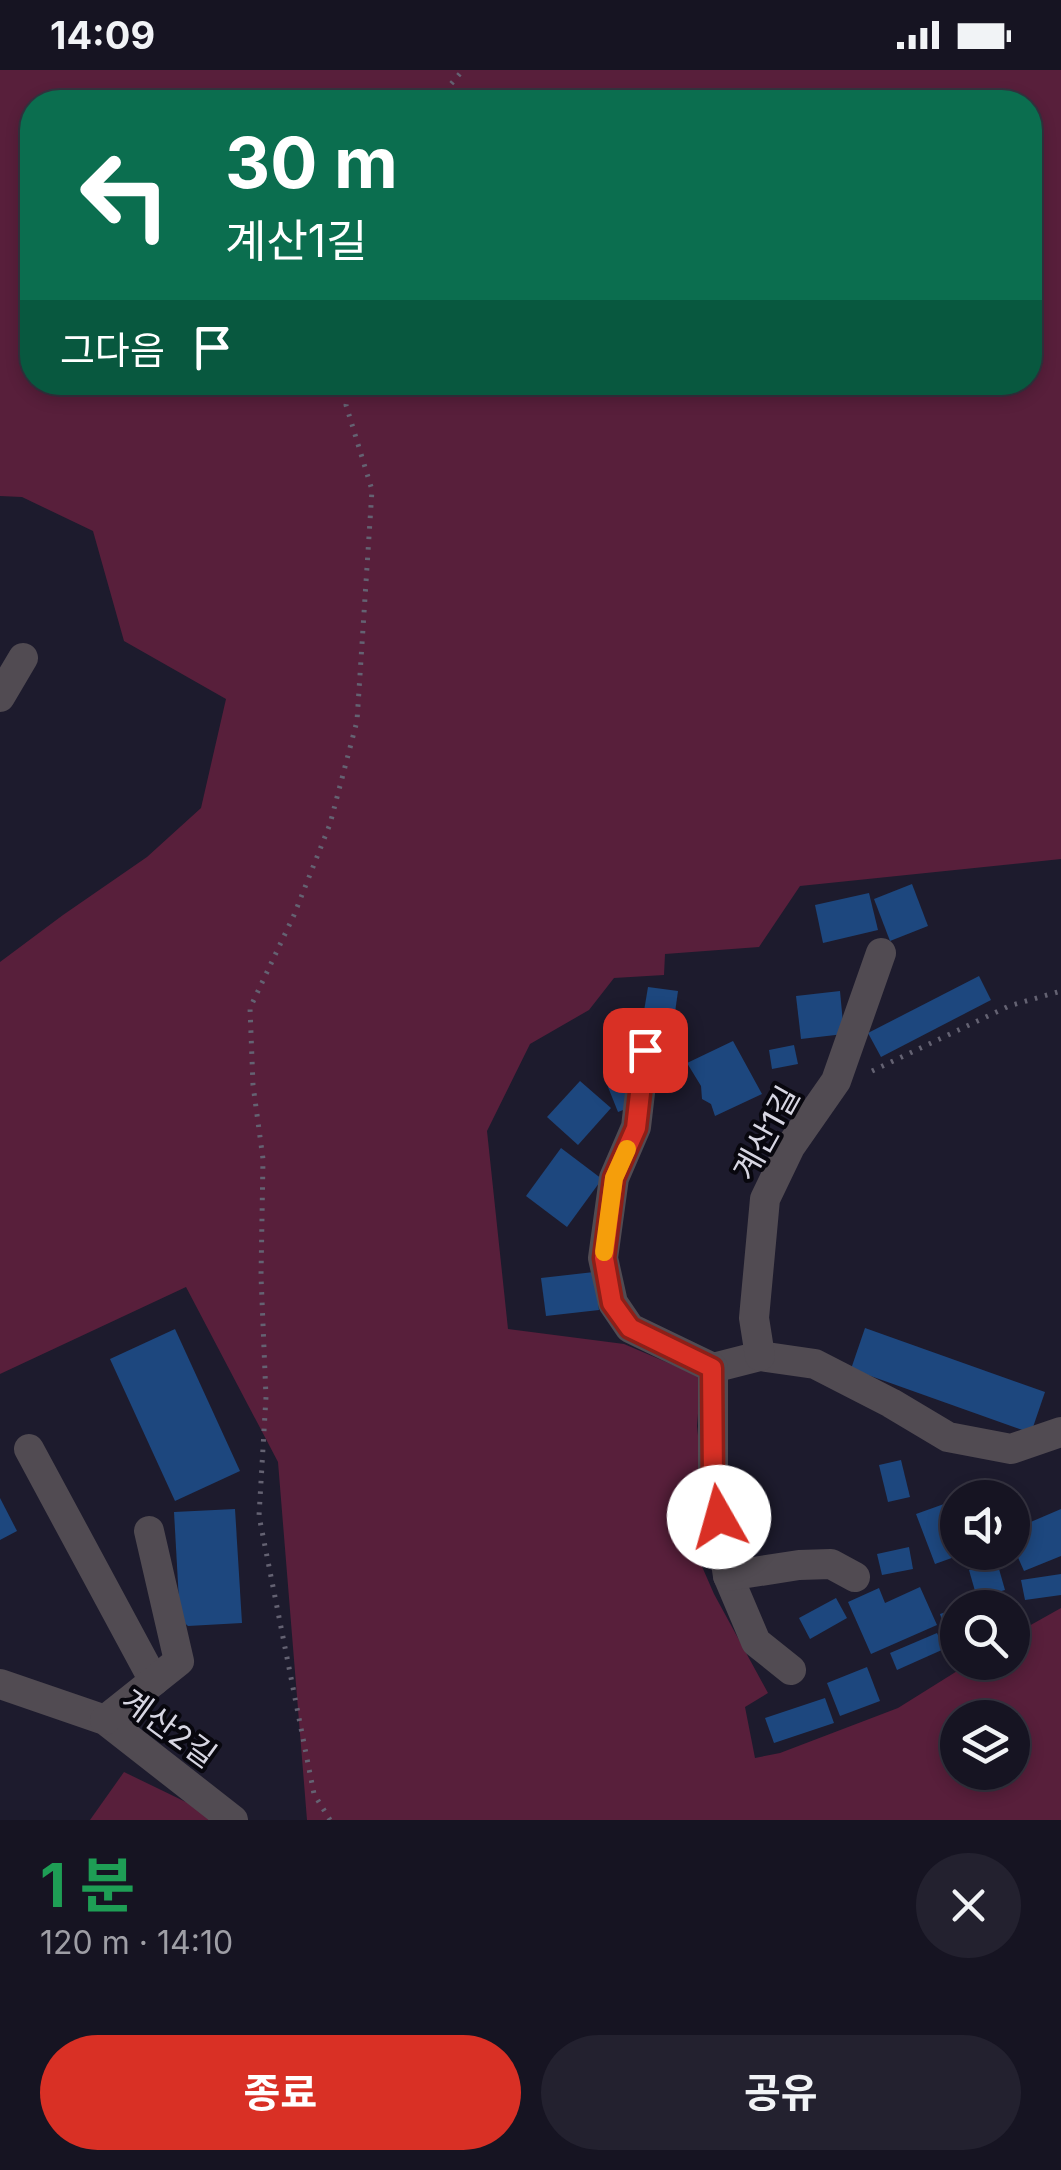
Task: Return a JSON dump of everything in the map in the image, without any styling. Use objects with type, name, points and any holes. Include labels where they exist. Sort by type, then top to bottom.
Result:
[{"type":"street","points":[[0,697],[24,658]]},
{"type":"street","name":"계산1길","points":[[760,1356],[754,1318],[765,1200],[790,1147],[836,1081],[881,953]]},
{"type":"street","points":[[645,1050],[636,1128],[614,1178],[604,1258],[612,1303],[630,1328],[712,1368],[760,1356],[815,1364],[892,1402],[948,1437],[1011,1449],[1061,1432]]},
{"type":"street","points":[[712,1368],[713,1479],[728,1576],[756,1642],[791,1670]]},
{"type":"street","points":[[29,1449],[154,1680]]},
{"type":"street","points":[[105,1720],[178,1661],[148,1531]]},
{"type":"street","points":[[728,1576],[831,1564],[856,1577]]},
{"type":"street","name":"계산2길","points":[[0,1684],[105,1720],[234,1820]]},
{"type":"path","points":[[448,90],[463,70]]},
{"type":"path","points":[[330,1820],[314,1794],[259,1516],[266,1397],[261,1276],[263,1160],[253,1085],[250,1008],[294,915],[330,824],[358,721],[372,490],[346,404],[348,395]]},
{"type":"path","points":[[836,1081],[881,1068],[1010,1006],[1061,991]]},
{"type":"shaded area","points":[[0,70],[1061,70],[1061,859],[800,886],[759,947],[665,954],[664,975],[614,978],[589,1010],[530,1044],[487,1131],[508,1329],[624,1344],[701,1377],[697,1426],[704,1493],[697,1555],[768,1693],[745,1707],[755,1758],[780,1753],[898,1708],[943,1680],[1030,1680],[1030,1625],[1061,1608],[1061,1820],[307,1820],[278,1462],[186,1287],[0,1374],[0,962],[147,857],[201,808],[226,699],[124,641],[93,531],[22,497],[0,496]]},
{"type":"shaded area","points":[[124,1772],[223,1820],[90,1820]]},
{"type":"building","points":[[912,884],[928,926],[890,941],[874,899]]},
{"type":"building","points":[[869,893],[878,930],[823,943],[815,905]]},
{"type":"building","points":[[979,976],[991,1000],[881,1057],[868,1033]]},
{"type":"building","points":[[648,987],[678,991],[672,1034],[641,1029]]},
{"type":"building","points":[[840,991],[844,1034],[801,1039],[796,996]]},
{"type":"building","points":[[733,1041],[762,1094],[715,1116],[711,1104],[702,1099],[701,1086],[687,1063]]},
{"type":"building","points":[[794,1045],[798,1064],[772,1069],[769,1050]]},
{"type":"building","points":[[623,1074],[636,1105],[618,1112],[606,1082]]},
{"type":"building","points":[[580,1081],[611,1108],[578,1145],[547,1117]]},
{"type":"building","points":[[561,1148],[602,1179],[567,1227],[526,1196]]},
{"type":"building","points":[[594,1272],[599,1310],[546,1316],[541,1278]]},
{"type":"building","points":[[865,1328],[1045,1392],[1031,1433],[851,1369]]},
{"type":"building","points":[[175,1329],[240,1471],[175,1501],[110,1359]]},
{"type":"building","points":[[901,1460],[910,1497],[888,1502],[879,1465]]},
{"type":"building","points":[[0,1498],[17,1531],[0,1540]]},
{"type":"building","points":[[940,1505],[940,1562],[935,1564],[916,1514]]},
{"type":"building","points":[[235,1509],[242,1623],[188,1626],[180,1619],[174,1512]]},
{"type":"building","points":[[1061,1509],[1061,1556],[1030,1569],[1030,1522]]},
{"type":"building","points":[[909,1547],[913,1569],[882,1575],[877,1554]]},
{"type":"building","points":[[969,1570],[999,1570],[1005,1590],[975,1590]]},
{"type":"building","points":[[1061,1574],[1061,1595],[1030,1599],[1030,1590],[1023,1590],[1021,1580]]},
{"type":"building","points":[[920,1587],[937,1625],[871,1654],[848,1602],[879,1588],[885,1603]]},
{"type":"building","points":[[836,1598],[847,1618],[810,1639],[799,1618]]},
{"type":"building","points":[[937,1633],[940,1640],[940,1651],[897,1670],[890,1653]]},
{"type":"building","points":[[867,1667],[880,1701],[840,1716],[827,1683]]},
{"type":"building","points":[[825,1698],[834,1723],[774,1743],[765,1718]]},
{"type":"slow traffic","points":[[604,1252],[614,1178],[627,1149]]},
{"type":"route","points":[[645,1050],[636,1128],[614,1178],[604,1258],[612,1303],[630,1328],[712,1368],[713,1479],[719,1517]]}]
